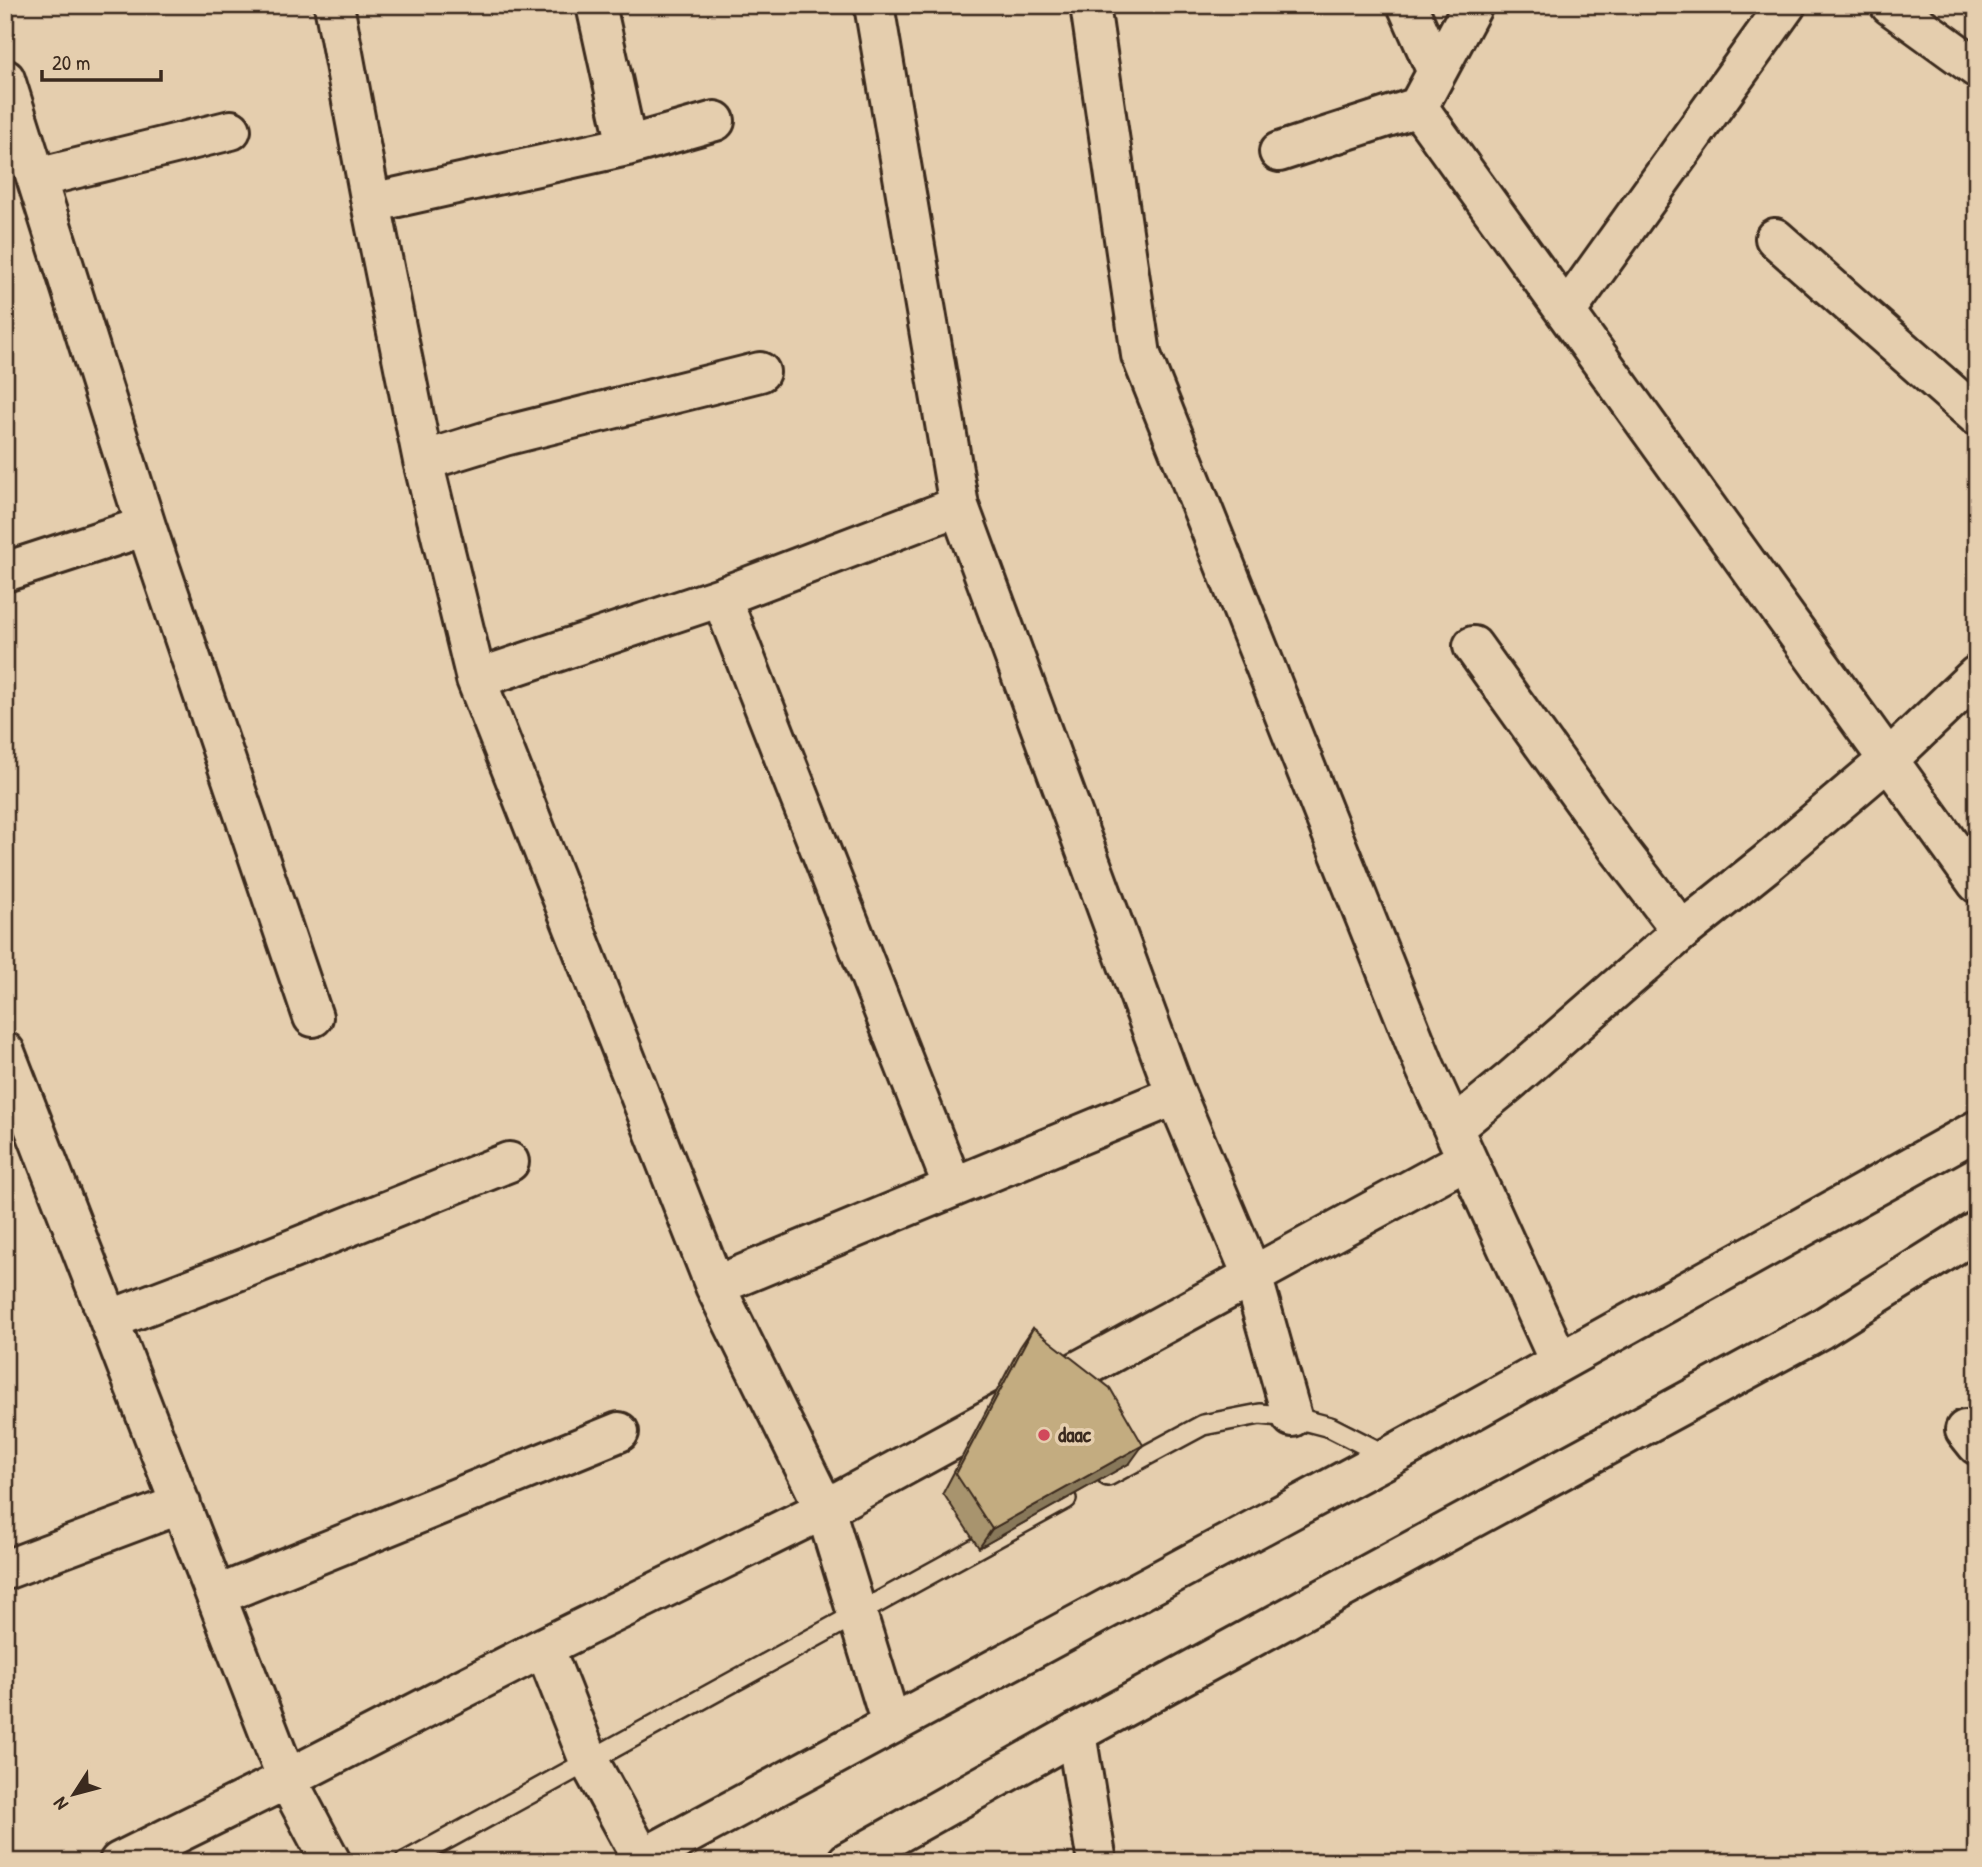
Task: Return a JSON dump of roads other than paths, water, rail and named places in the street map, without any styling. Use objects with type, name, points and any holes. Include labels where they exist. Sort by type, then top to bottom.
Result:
[{"type":"street","points":[[334,5],[423,461],[476,679],[715,1286],[824,1509],[891,1724]]},
{"type":"street","points":[[596,5],[627,146]]},
{"type":"street","points":[[874,5],[959,506],[1176,1095],[1252,1275],[1292,1417]]},
{"type":"street","points":[[1090,5],[1142,355],[1419,1055],[1559,1361]]},
{"type":"street","points":[[1407,5],[1437,72]]},
{"type":"street","points":[[1279,152],[1418,107],[1473,5]]},
{"type":"street","points":[[1566,313],[1786,5]]},
{"type":"street","points":[[1890,5],[1977,68]]},
{"type":"street","points":[[5,79],[146,526],[313,1017]]},
{"type":"street","points":[[1418,107],[1977,884]]},
{"type":"street","points":[[371,204],[627,146],[715,121]]},
{"type":"street","points":[[37,178],[231,130]]},
{"type":"street","points":[[1775,238],[1977,416]]},
{"type":"street","points":[[423,461],[516,433],[760,372]]},
{"type":"street","points":[[476,679],[721,597],[959,506]]},
{"type":"street","points":[[5,572],[146,526]]},
{"type":"street","points":[[721,597],[953,1187]]},
{"type":"street","points":[[1473,646],[1616,846],[1682,931]]},
{"type":"street","points":[[119,1862],[824,1509],[1252,1275],[1460,1143],[1509,1082],[1682,931],[1888,760],[1977,675]]},
{"type":"street","points":[[5,1052],[287,1779],[331,1862]]},
{"type":"street","points":[[715,1286],[1176,1095]]},
{"type":"street","points":[[544,1647],[589,1761],[641,1861],[1389,1457],[1977,1130]]},
{"type":"street","points":[[109,1320],[509,1162]]},
{"type":"street","points":[[847,1862],[1076,1733],[1821,1329],[1977,1231]]},
{"type":"street","points":[[216,1596],[619,1432]]},
{"type":"street","points":[[5,1570],[181,1504]]},
{"type":"street","points":[[1076,1733],[1097,1862]]},
{"type":"lane","points":[[405,1862],[1203,1425],[1260,1414],[1292,1417],[1330,1427],[1389,1457]]},
{"type":"place","name":"daac","points":[[1044,1435]]}]
